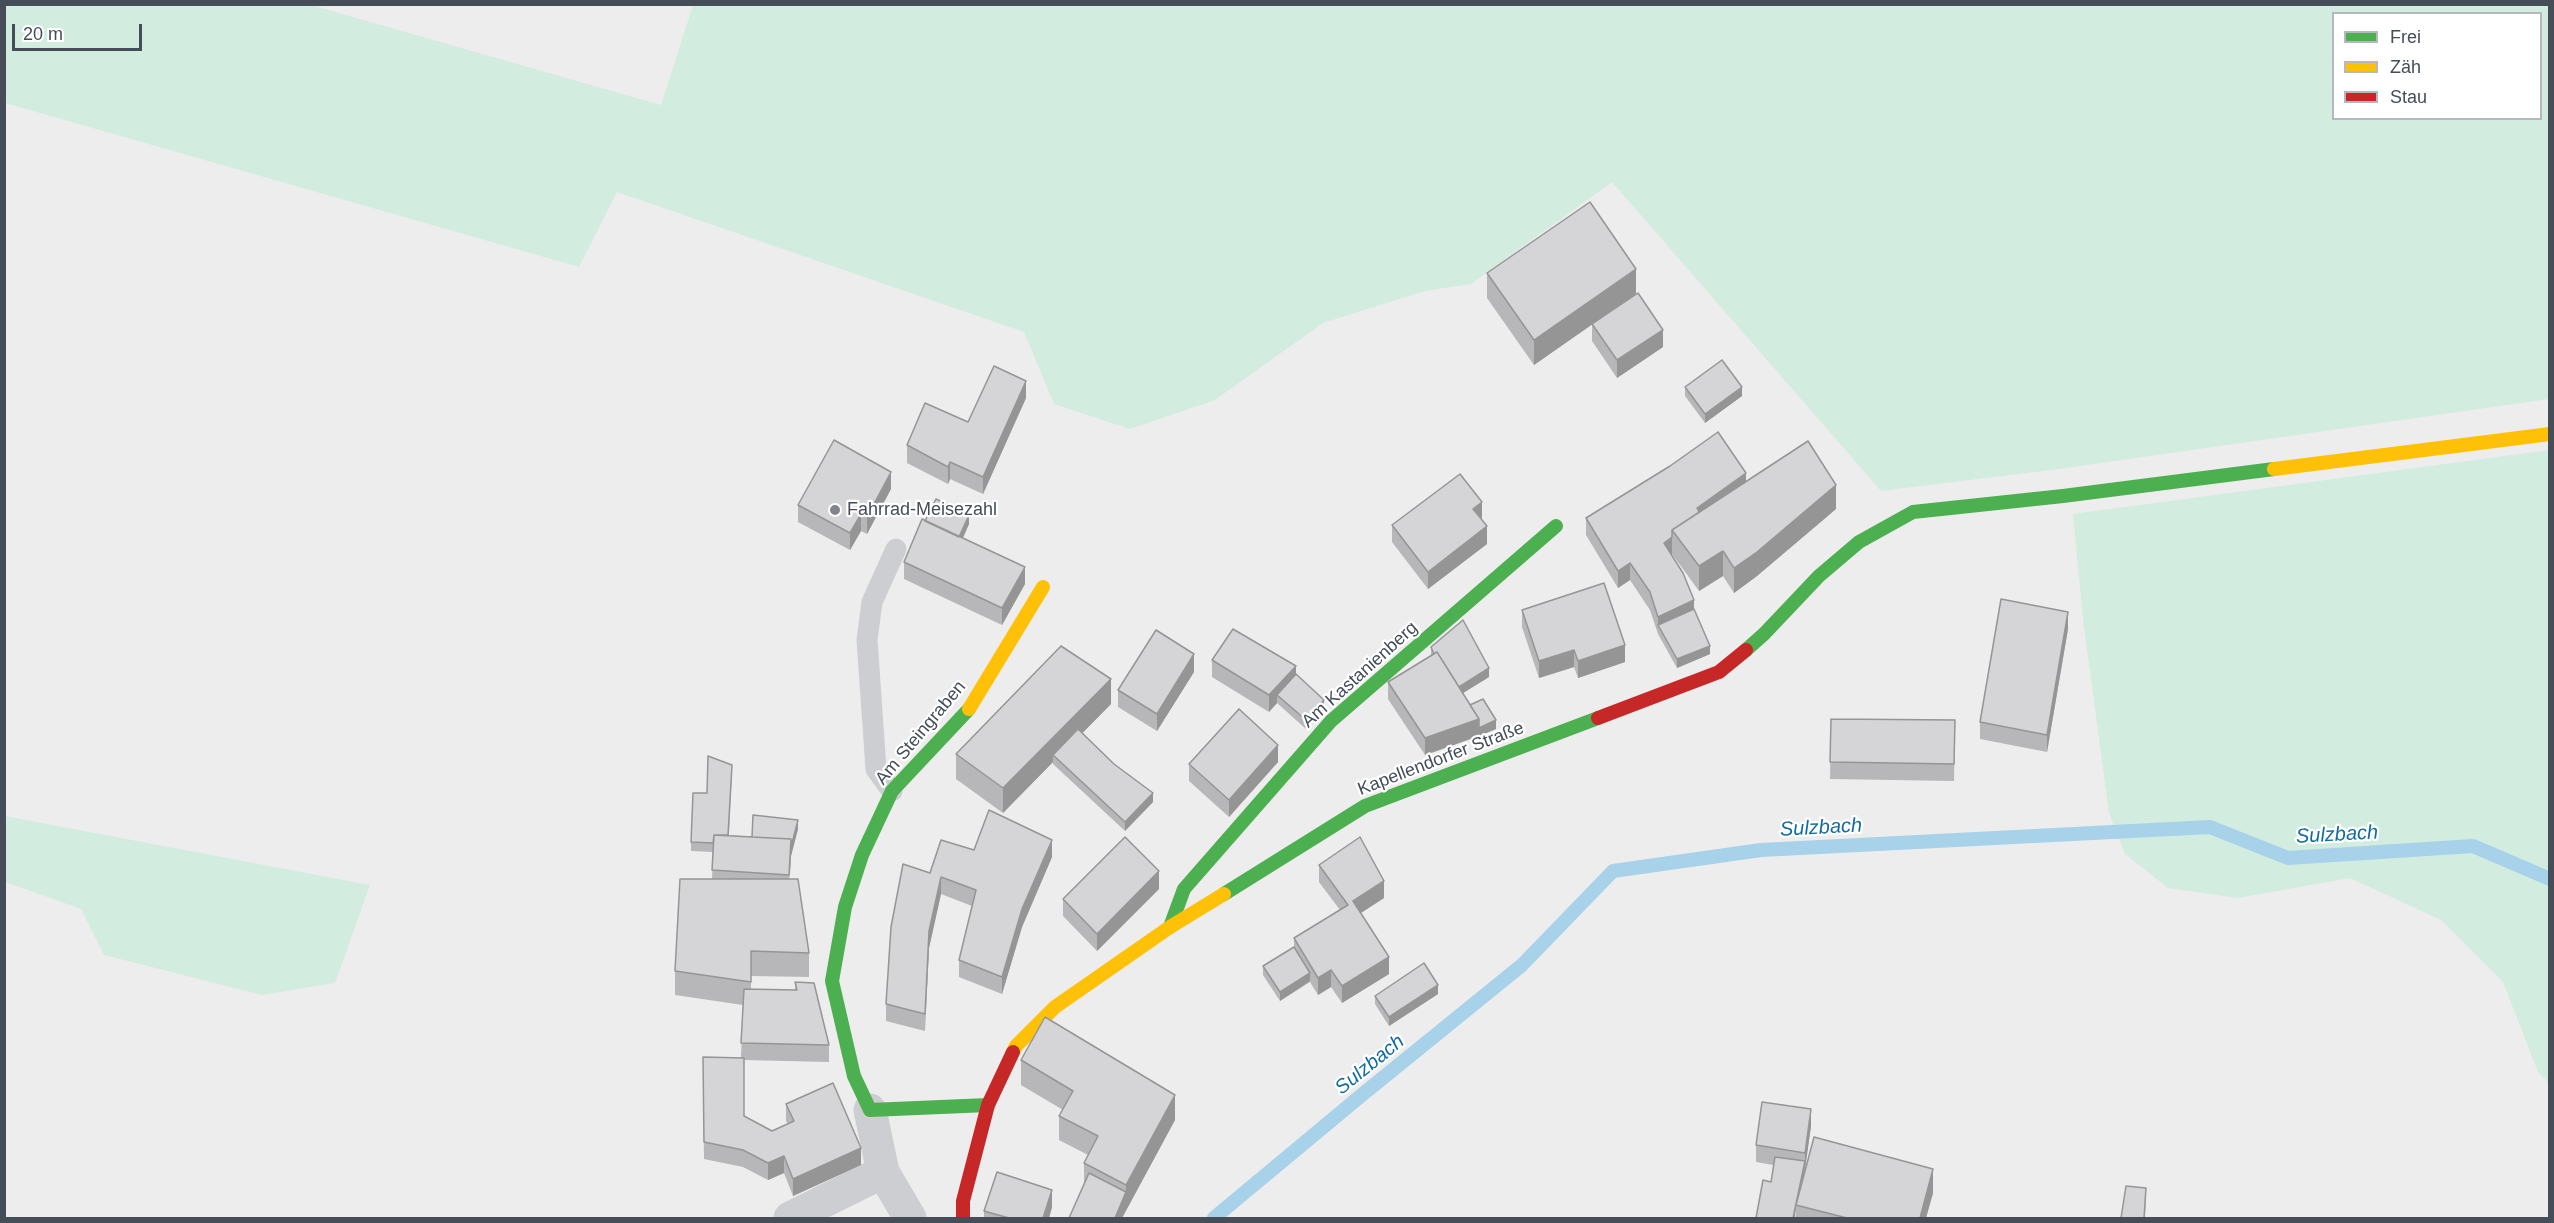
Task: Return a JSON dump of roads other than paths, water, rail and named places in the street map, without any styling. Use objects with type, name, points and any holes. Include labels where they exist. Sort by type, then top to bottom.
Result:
[{"type":"street","name":"Kapellendorfer Straße","points":[[963,1218],[963,1201],[988,1105],[1016,1046],[1054,1007],[1170,927],[1365,806],[1719,672],[1764,634],[1819,576],[1859,542],[1913,512],[2063,496],[2550,434]]},
{"type":"street","name":"Am Kastanienberg","points":[[1170,927],[1184,889],[1331,722],[1556,526]]},
{"type":"street","name":"Am Steingraben","points":[[870,1110],[854,1076],[832,981],[845,907],[862,855],[892,791],[969,709],[1043,586]]},
{"type":"street","points":[[910,1218],[884,1172],[870,1110],[988,1105]]},
{"type":"street","points":[[790,1218],[884,1172]]},
{"type":"lane","points":[[892,791],[876,769],[867,640],[872,602],[896,549]]},
{"type":"waterway","name":"Sulzbach","points":[[1214,1218],[1522,965],[1613,871],[1761,850],[2210,827],[2288,858],[2473,846],[2550,879]]},
{"type":"place","name":"Fahrrad-Meisezahl","points":[[835,510]]}]
